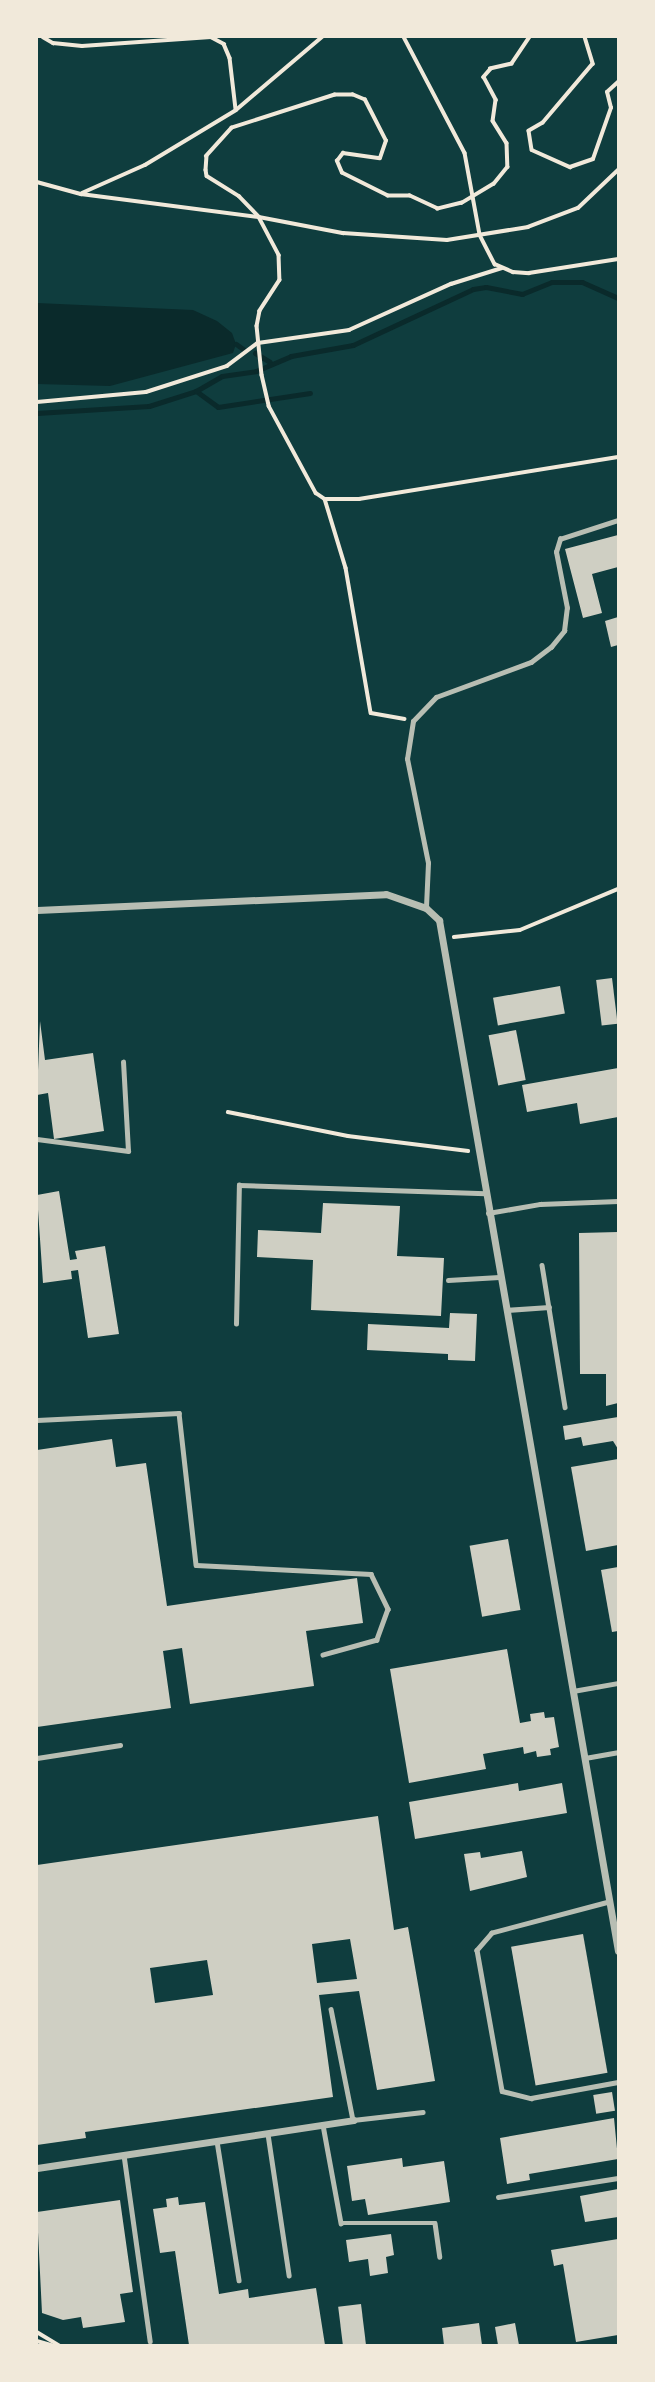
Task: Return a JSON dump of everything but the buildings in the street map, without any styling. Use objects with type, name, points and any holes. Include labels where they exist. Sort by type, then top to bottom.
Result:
[{"type":"street","points":[[37,911],[386,894],[426,908],[439,920],[618,1951]]},
{"type":"street","points":[[37,2168],[353,2120]]},
{"type":"lane","points":[[426,908],[428,863],[407,759],[413,721],[436,697],[531,662],[551,647],[564,631],[567,608],[556,552],[560,539],[618,520]]},
{"type":"lane","points":[[37,1139],[128,1151],[123,1062]]},
{"type":"lane","points":[[236,1324],[239,1185],[485,1194]]},
{"type":"lane","points":[[488,1213],[540,1204],[618,1201]]},
{"type":"lane","points":[[542,1265],[565,1407]]},
{"type":"lane","points":[[448,1280],[499,1277]]},
{"type":"lane","points":[[505,1310],[549,1307]]},
{"type":"lane","points":[[37,1420],[179,1413],[196,1565],[371,1574],[388,1609],[377,1640],[323,1655]]},
{"type":"lane","points":[[573,1691],[618,1683]]},
{"type":"lane","points":[[37,1758],[120,1745]]},
{"type":"lane","points":[[584,1758],[618,1752]]},
{"type":"lane","points":[[610,1902],[492,1933],[477,1950],[502,2091],[531,2098],[618,2082]]},
{"type":"lane","points":[[331,2009],[353,2120],[423,2112]]},
{"type":"lane","points":[[323,2124],[341,2223],[435,2223],[440,2257]]},
{"type":"lane","points":[[268,2133],[289,2275]]},
{"type":"lane","points":[[217,2141],[239,2280]]},
{"type":"lane","points":[[124,2155],[150,2341]]},
{"type":"lane","points":[[498,2197],[618,2178]]},
{"type":"path","points":[[43,37],[53,43],[82,46],[211,37],[224,44],[230,58],[236,110]]},
{"type":"path","points":[[80,194],[145,165],[236,110],[322,37]]},
{"type":"path","points":[[404,37],[465,153],[480,234],[502,268]]},
{"type":"path","points":[[530,37],[512,64],[491,69],[484,77],[496,100],[493,121],[507,143],[510,162],[506,173],[475,197],[438,209],[410,196],[388,196],[342,173],[337,162],[343,153],[380,158],[386,141],[365,100],[344,94],[241,124],[223,136],[207,156],[207,176],[239,196],[259,217],[279,255],[279,280],[260,311],[258,343],[262,375],[269,406],[316,493],[325,499],[359,499],[618,457]]},
{"type":"path","points":[[585,37],[593,64],[550,116],[529,131],[533,150],[563,166],[585,165],[606,130],[611,108],[608,88],[618,82]]},
{"type":"path","points":[[37,182],[80,194],[259,217],[378,236],[446,240],[528,227],[578,208],[618,170]]},
{"type":"path","points":[[37,402],[146,392],[227,366],[258,343],[349,330],[452,284],[502,268],[529,273],[618,259]]},
{"type":"path","points":[[325,499],[346,569],[371,713],[413,721]]},
{"type":"path","points":[[444,937],[483,937],[520,930],[618,889]]},
{"type":"path","points":[[228,1112],[348,1136],[480,1153]]},
{"type":"path","points":[[37,2332],[59,2345]]},
{"type":"path","points":[[37,2342],[51,2345]]},
{"type":"water","points":[[37,303],[193,310],[217,321],[232,333],[236,344],[233,353],[110,386],[37,384]]},
{"type":"waterway","points":[[37,413],[149,406],[196,391],[222,376],[256,371],[291,356],[353,345],[473,289],[486,287],[522,294],[552,282],[582,282],[618,298]]},
{"type":"waterway","points":[[236,344],[243,349]]},
{"type":"waterway","points":[[255,353],[270,362]]},
{"type":"waterway","points":[[196,391],[218,407],[310,393]]}]
